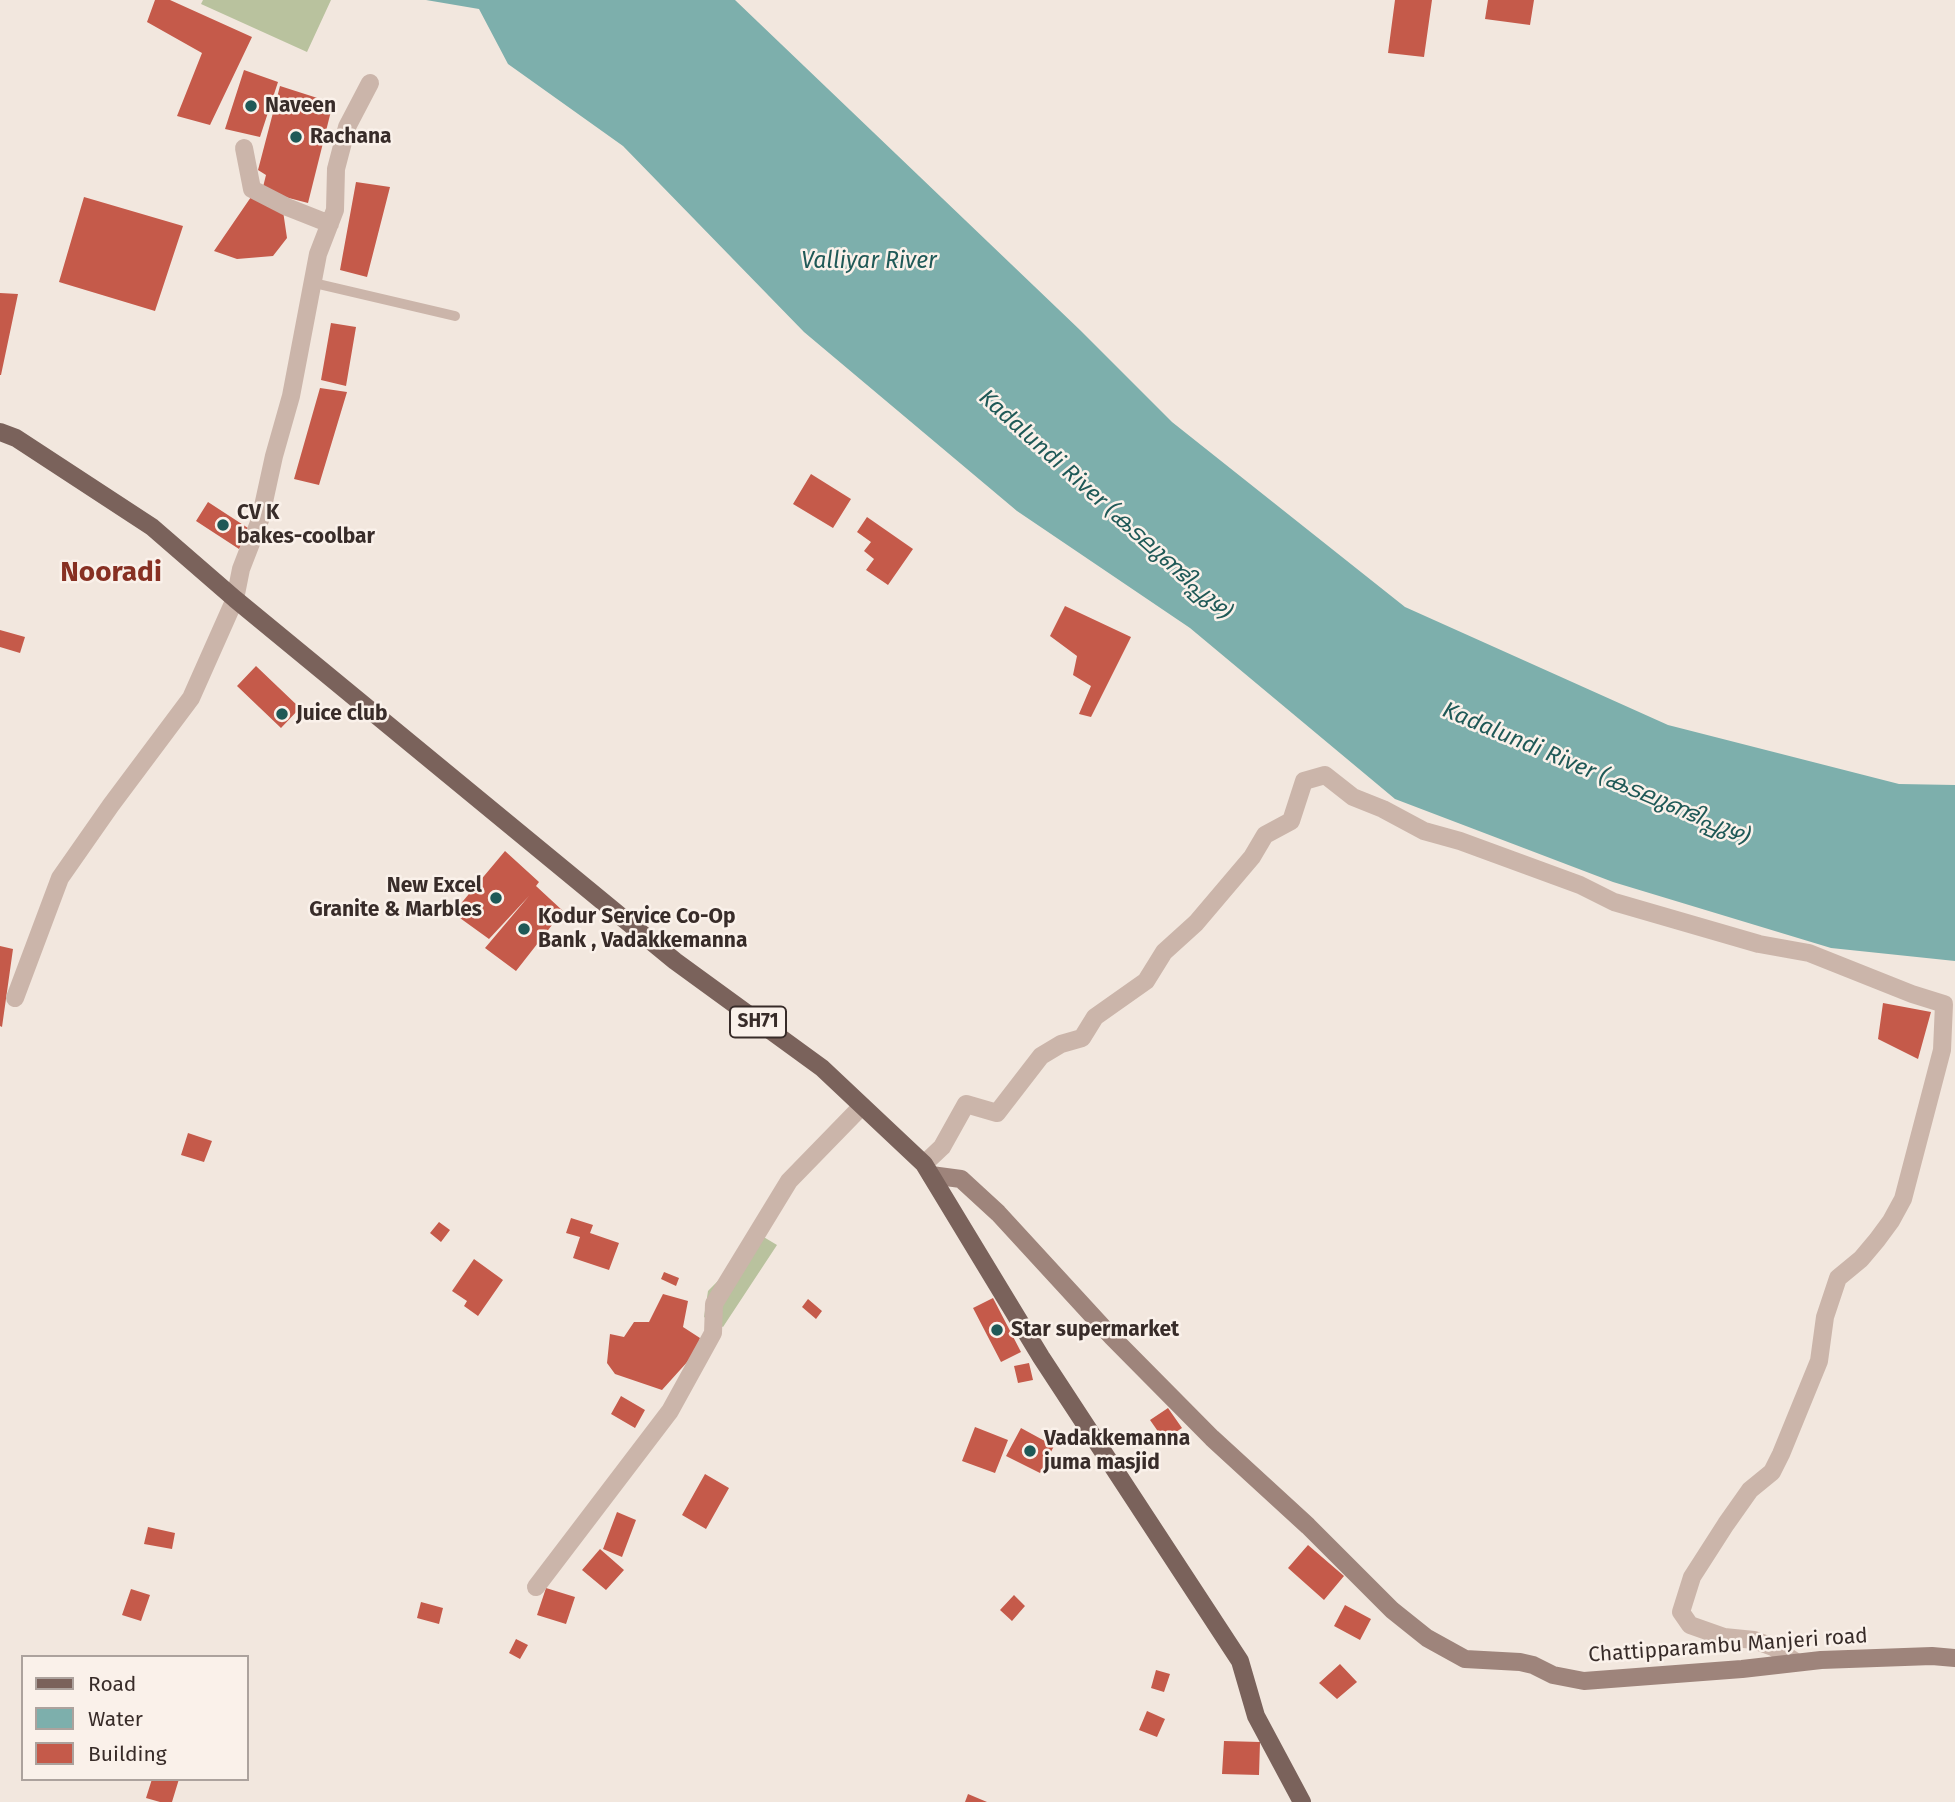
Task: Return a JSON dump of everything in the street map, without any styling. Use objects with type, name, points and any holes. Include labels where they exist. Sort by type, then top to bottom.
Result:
[{"type":"main road","name":"SH71","points":[[0,432],[16,438],[152,527],[235,600],[675,961],[822,1068],[928,1169],[1041,1357],[1240,1661],[1256,1716],[1302,1802]]},
{"type":"main road","name":"Chattipparambu Manjeri road","points":[[928,1169],[961,1179],[998,1213],[1112,1337],[1212,1438],[1289,1508],[1392,1610],[1427,1637],[1465,1659],[1520,1662],[1553,1675],[1584,1681],[1821,1660],[1918,1656],[1955,1658]]},
{"type":"street","points":[[15,998],[60,878],[191,698],[235,600],[241,569],[260,520],[291,396],[318,254],[335,210],[336,169],[347,127],[370,83]]},
{"type":"street","points":[[244,148],[252,189],[287,208],[330,225]]},
{"type":"street","points":[[928,1169],[966,1104],[997,1113],[1041,1056],[1061,1044],[1082,1038],[1096,1017],[1146,981],[1164,952],[1196,923],[1252,857],[1265,835],[1291,821],[1304,781],[1325,775],[1353,797],[1383,808],[1424,831],[1460,841],[1580,885],[1614,902],[1759,944],[1809,953],[1944,1004],[1942,1050],[1903,1199],[1877,1240],[1861,1259],[1839,1278],[1825,1317],[1819,1361],[1777,1463],[1772,1472],[1751,1490],[1726,1524],[1692,1577],[1681,1612],[1690,1625],[1724,1637],[1754,1640],[1773,1647],[1796,1662]]},
{"type":"street","points":[[536,1587],[670,1410],[713,1333],[714,1304],[789,1181],[862,1106]]},
{"type":"lane","points":[[314,283],[455,316]]},
{"type":"green space","points":[[203,0],[331,0],[307,52],[201,4]]},
{"type":"green space","points":[[762,1236],[777,1245],[723,1327],[704,1317],[708,1291]]},
{"type":"water","name":"Valliyar River","points":[[426,0],[735,0],[1080,330],[1172,422],[1405,607],[1668,725],[1899,784],[1955,785],[1955,961],[1831,948],[1613,882],[1395,799],[1190,628],[1017,511],[804,332],[623,146],[508,64],[479,9]]},
{"type":"building","points":[[155,0],[170,0],[252,37],[210,125],[177,116],[202,53],[147,22]]},
{"type":"building","points":[[1395,0],[1432,0],[1424,57],[1388,53]]},
{"type":"building","points":[[1488,0],[1534,0],[1530,25],[1485,19]]},
{"type":"building","name":"Naveen","points":[[244,70],[278,82],[260,137],[225,129]]},
{"type":"building","name":"Rachana","points":[[280,86],[333,103],[308,203],[262,191],[266,175],[258,170]]},
{"type":"building","points":[[356,182],[390,187],[367,277],[340,270]]},
{"type":"building","points":[[84,197],[183,226],[155,311],[59,282]]},
{"type":"building","points":[[251,197],[283,211],[287,238],[273,256],[237,259],[214,251]]},
{"type":"building","points":[[0,293],[18,294],[1,375],[0,375]]},
{"type":"building","points":[[331,323],[356,327],[346,386],[321,380]]},
{"type":"building","points":[[320,388],[347,392],[319,485],[294,479]]},
{"type":"building","points":[[811,474],[851,499],[833,528],[793,504]]},
{"type":"building","name":"CV K bakes-coolbar","points":[[208,502],[251,530],[239,549],[196,521]]},
{"type":"building","points":[[867,517],[913,549],[888,585],[866,570],[874,559],[864,551],[871,542],[857,532]]},
{"type":"building","points":[[1065,606],[1131,637],[1091,717],[1079,714],[1091,686],[1073,675],[1077,656],[1050,636]]},
{"type":"building","points":[[0,630],[25,637],[20,653],[0,647]]},
{"type":"building","points":[[256,666],[300,708],[281,728],[237,686]]},
{"type":"building","points":[[505,851],[539,882],[536,886],[563,911],[516,971],[485,948],[529,896],[489,939],[453,913]]},
{"type":"building","points":[[0,946],[13,949],[2,1027],[0,1026]]},
{"type":"building","points":[[1883,1003],[1931,1012],[1918,1059],[1878,1039]]},
{"type":"building","points":[[188,1133],[212,1141],[204,1162],[181,1155]]},
{"type":"building","points":[[571,1218],[593,1225],[590,1233],[619,1243],[609,1270],[573,1258],[580,1237],[566,1233]]},
{"type":"building","points":[[439,1222],[450,1230],[441,1242],[430,1233]]},
{"type":"building","points":[[474,1259],[503,1280],[478,1316],[464,1306],[467,1301],[452,1291]]},
{"type":"building","points":[[664,1272],[679,1278],[676,1286],[661,1279]]},
{"type":"building","points":[[663,1294],[688,1301],[683,1327],[700,1338],[695,1358],[689,1360],[662,1390],[615,1374],[607,1363],[610,1334],[624,1337],[634,1322],[649,1322]]},
{"type":"building","name":"Star supermarket","points":[[993,1298],[1021,1352],[1001,1362],[973,1308]]},
{"type":"building","points":[[808,1299],[822,1311],[816,1319],[802,1307]]},
{"type":"building","points":[[1029,1363],[1033,1380],[1018,1383],[1014,1366]]},
{"type":"building","points":[[621,1396],[645,1410],[635,1428],[611,1414]]},
{"type":"building","points":[[1168,1408],[1182,1428],[1164,1440],[1150,1420]]},
{"type":"building","points":[[975,1427],[1008,1440],[995,1473],[962,1461]]},
{"type":"building","name":"Vadakkemanna juma masjid","points":[[1021,1428],[1054,1446],[1040,1473],[1006,1456]]},
{"type":"building","points":[[705,1474],[729,1488],[706,1529],[682,1515]]},
{"type":"building","points":[[617,1512],[636,1520],[622,1557],[603,1549]]},
{"type":"building","points":[[148,1527],[175,1533],[172,1549],[144,1544]]},
{"type":"building","points":[[1308,1545],[1344,1576],[1324,1600],[1288,1568]]},
{"type":"building","points":[[600,1549],[624,1570],[606,1590],[582,1570]]},
{"type":"building","points":[[546,1588],[575,1597],[566,1624],[537,1615]]},
{"type":"building","points":[[131,1589],[150,1595],[141,1621],[122,1615]]},
{"type":"building","points":[[1014,1595],[1025,1606],[1012,1621],[1000,1610]]},
{"type":"building","points":[[421,1602],[443,1608],[439,1624],[417,1618]]},
{"type":"building","points":[[1345,1605],[1371,1619],[1360,1640],[1334,1626]]},
{"type":"building","points":[[516,1639],[528,1645],[520,1659],[509,1653]]},
{"type":"building","points":[[1340,1664],[1357,1682],[1337,1699],[1319,1683]]},
{"type":"building","points":[[1156,1670],[1170,1674],[1164,1692],[1151,1688]]},
{"type":"building","points":[[1147,1711],[1165,1719],[1157,1737],[1139,1730]]},
{"type":"building","points":[[1224,1741],[1260,1742],[1259,1775],[1222,1774]]},
{"type":"building","points":[[151,1781],[178,1781],[172,1802],[146,1798]]},
{"type":"building","points":[[968,1794],[987,1802],[965,1802]]},
{"type":"place","name":"Naveen","points":[[251,106]]},
{"type":"place","name":"Rachana","points":[[296,137]]},
{"type":"place","name":"CV K bakes-coolbar","points":[[223,525]]},
{"type":"place","name":"Juice club","points":[[282,714]]},
{"type":"place","name":"New Excel Granite & Marbles","points":[[496,898]]},
{"type":"place","name":"Kodur Service Co-Op Bank , Vadakkemanna","points":[[524,929]]},
{"type":"place","name":"Star supermarket","points":[[997,1330]]},
{"type":"place","name":"Vadakkemanna juma masjid","points":[[1030,1451]]},
{"type":"district","name":"Nooradi","points":[[111,573]]},
{"type":"water label","name":"Kadalundi River (കടലുണ്ടിപ്പുഴ)","points":[[1105,505]]},
{"type":"water label","name":"Kadalundi River (കടലുണ്ടിപ്പുഴ)","points":[[1596,774]]}]
